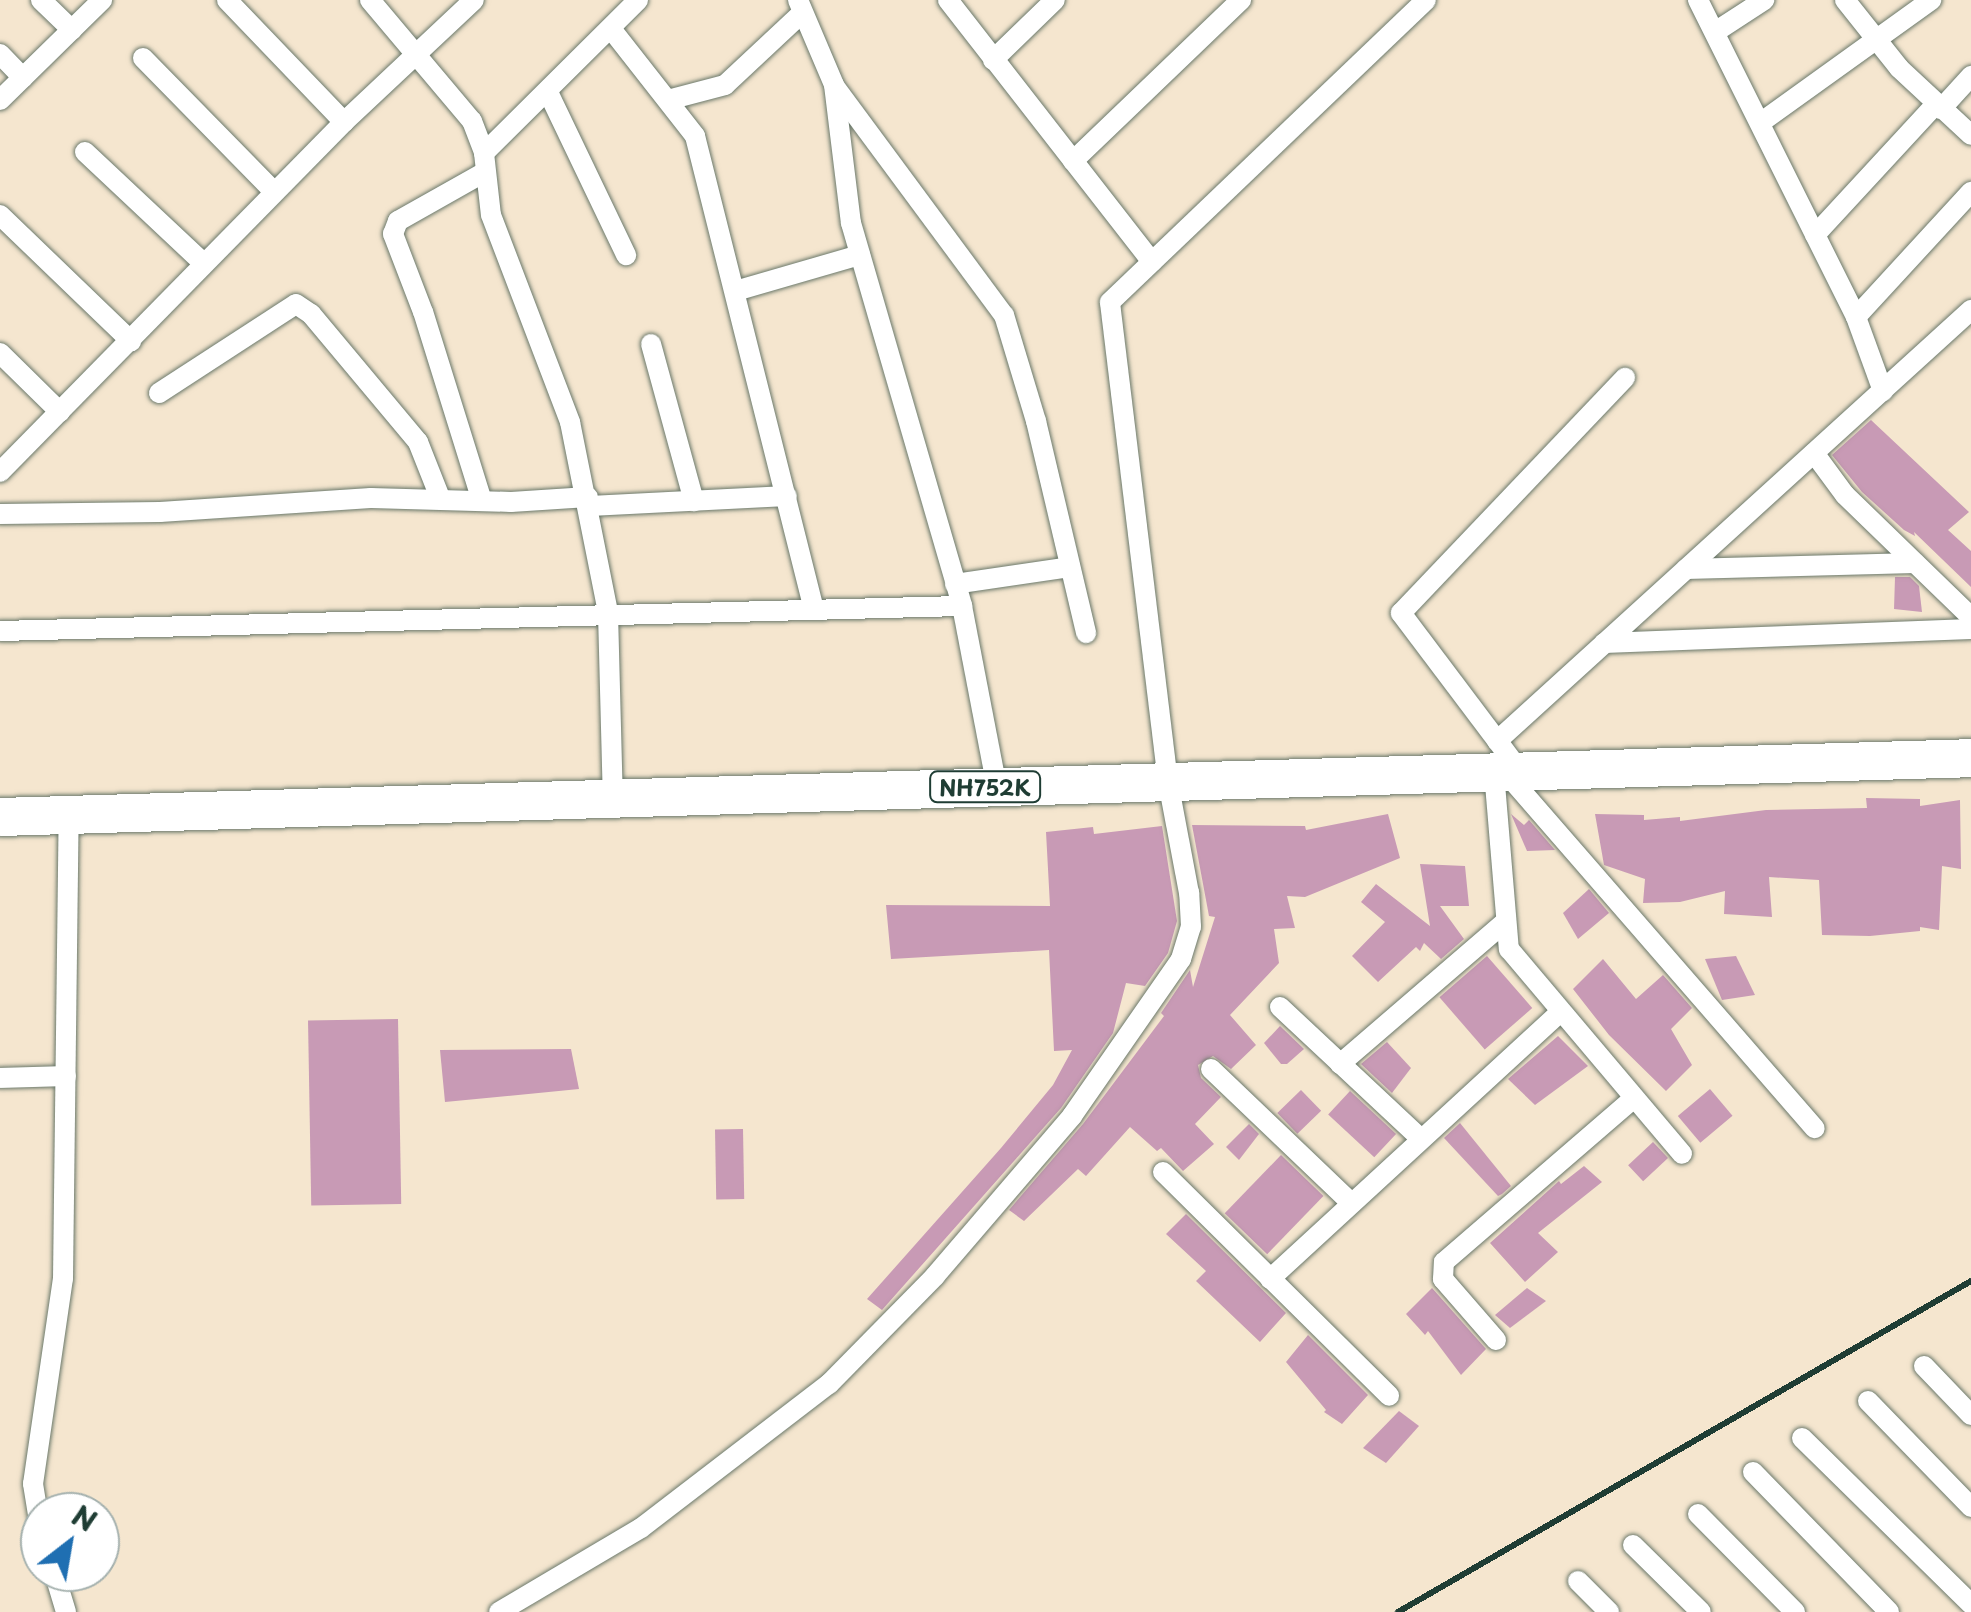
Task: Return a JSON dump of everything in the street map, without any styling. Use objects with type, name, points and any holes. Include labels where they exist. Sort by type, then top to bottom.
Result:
[{"type":"highway","name":"NH752K","points":[[0,817],[1168,782],[1504,764],[1971,758]]},
{"type":"street","points":[[41,0],[72,30]]},
{"type":"street","points":[[0,100],[102,0]]},
{"type":"street","points":[[227,0],[344,122]]},
{"type":"street","points":[[370,0],[472,122],[484,163],[491,215],[570,422],[589,501],[608,613],[612,798]]},
{"type":"street","points":[[0,472],[344,122],[474,0]]},
{"type":"street","points":[[482,501],[423,312],[393,234],[398,221],[484,163],[638,0]]},
{"type":"street","points":[[948,0],[1152,262]]},
{"type":"street","points":[[992,60],[1055,0]]},
{"type":"street","points":[[1073,161],[1241,0]]},
{"type":"street","points":[[1698,0],[1856,317],[1883,390]]},
{"type":"street","points":[[1714,32],[1764,0]]},
{"type":"street","points":[[1845,0],[1875,41],[1938,107],[1971,135]]},
{"type":"street","points":[[1760,123],[1930,0]]},
{"type":"street","points":[[499,1612],[641,1528],[829,1384],[935,1276],[1072,1116],[1181,959],[1191,928],[1168,782],[1110,302],[1414,4]]},
{"type":"street","points":[[668,100],[720,88],[799,7],[834,85],[1004,315],[1036,421],[1086,634]]},
{"type":"street","points":[[612,30],[695,136],[814,609]]},
{"type":"street","points":[[0,54],[23,78]]},
{"type":"street","points":[[143,58],[274,192]]},
{"type":"street","points":[[1815,235],[1971,76]]},
{"type":"street","points":[[834,85],[851,223],[962,606],[998,786]]},
{"type":"street","points":[[548,92],[626,255]]},
{"type":"street","points":[[85,152],[203,263]]},
{"type":"street","points":[[1856,317],[1971,192]]},
{"type":"street","points":[[0,215],[131,342]]},
{"type":"street","points":[[735,291],[860,254]]},
{"type":"street","points":[[159,393],[296,304],[312,314],[418,442],[442,500]]},
{"type":"street","points":[[1682,1154],[1516,960],[1504,923],[1504,764],[1604,643],[1971,310]]},
{"type":"street","points":[[651,344],[694,501]]},
{"type":"street","points":[[0,353],[60,412]]},
{"type":"street","points":[[1626,378],[1401,613],[1504,764],[1815,1128]]},
{"type":"street","points":[[1814,452],[1838,487],[1971,617]]},
{"type":"street","points":[[0,514],[160,512],[361,498],[694,501],[788,496]]},
{"type":"street","points":[[1686,569],[1916,563]]},
{"type":"street","points":[[956,584],[1070,568]]},
{"type":"street","points":[[0,631],[962,606]]},
{"type":"street","points":[[1604,643],[1971,629]]},
{"type":"street","points":[[34,1492],[62,1294],[69,814]]},
{"type":"street","points":[[1340,1064],[1504,923]]},
{"type":"street","points":[[1280,1008],[1419,1138]]},
{"type":"street","points":[[1270,1279],[1419,1138],[1560,1013]]},
{"type":"street","points":[[1211,1070],[1351,1202]]},
{"type":"street","points":[[0,1078],[66,1076]]},
{"type":"street","points":[[1496,1340],[1443,1280],[1444,1262],[1634,1098]]},
{"type":"street","points":[[1163,1172],[1388,1396]]},
{"type":"street","points":[[1924,1366],[1971,1415]]},
{"type":"street","points":[[1868,1401],[1971,1506]]},
{"type":"street","points":[[1802,1438],[1971,1604]]},
{"type":"street","points":[[1753,1472],[1889,1612]]},
{"type":"street","points":[[1698,1514],[1795,1612]]},
{"type":"street","points":[[1633,1545],[1702,1612]]},
{"type":"street","points":[[1578,1581],[1609,1612]]},
{"type":"building","points":[[1871,420],[1969,512],[1948,530],[1971,551],[1971,587],[1914,532],[1915,536],[1904,530],[1862,492],[1832,455]]},
{"type":"building","points":[[1895,577],[1910,577],[1919,586],[1922,612],[1894,609]]},
{"type":"building","points":[[1866,798],[1920,799],[1920,806],[1960,800],[1961,869],[1942,866],[1939,930],[1920,927],[1920,931],[1870,936],[1822,935],[1819,880],[1769,877],[1772,917],[1724,914],[1725,891],[1680,902],[1643,903],[1645,879],[1604,865],[1595,814],[1644,815],[1644,820],[1680,817],[1680,821],[1766,810],[1867,808]]},
{"type":"building","points":[[1388,814],[1400,858],[1305,897],[1287,896],[1295,928],[1274,929],[1279,963],[1230,1015],[1256,1045],[1231,1069],[1213,1056],[1198,1065],[1201,1078],[1221,1097],[1195,1124],[1214,1144],[1183,1171],[1161,1148],[1157,1151],[1130,1127],[1086,1176],[1078,1169],[1024,1221],[1009,1210],[1083,1124],[1164,1016],[1161,1013],[1190,970],[1193,987],[1215,917],[1209,916],[1192,825],[1305,826],[1306,830]]},
{"type":"building","points":[[1511,814],[1524,825],[1529,820],[1555,850],[1527,851]]},
{"type":"building","points":[[1162,826],[1177,921],[1168,953],[1145,986],[1126,983],[1113,1033],[1061,1108],[882,1310],[867,1299],[1053,1085],[1072,1050],[1054,1051],[1049,950],[891,959],[886,905],[1050,906],[1046,832],[1093,827],[1094,834]]},
{"type":"building","points":[[1420,864],[1465,866],[1469,906],[1440,906],[1464,939],[1441,959],[1424,943],[1420,951],[1416,947],[1378,982],[1352,956],[1385,922],[1361,902],[1376,884],[1430,926]]},
{"type":"building","points":[[1589,889],[1609,913],[1578,939],[1563,913]]},
{"type":"building","points":[[1487,956],[1532,1008],[1485,1049],[1439,997]]},
{"type":"building","points":[[1736,956],[1755,995],[1722,1000],[1705,959]]},
{"type":"building","points":[[1603,959],[1636,999],[1663,975],[1692,1008],[1671,1029],[1692,1065],[1666,1091],[1609,1035],[1573,989]]},
{"type":"building","points":[[398,1019],[401,1204],[311,1206],[308,1021]]},
{"type":"building","points":[[1280,1026],[1304,1049],[1287,1064],[1281,1064],[1264,1043]]},
{"type":"building","points":[[1558,1036],[1588,1066],[1535,1105],[1508,1079]]},
{"type":"building","points":[[1387,1042],[1411,1068],[1392,1093],[1361,1064]]},
{"type":"building","points":[[571,1049],[579,1089],[445,1102],[440,1050]]},
{"type":"building","points":[[1710,1089],[1732,1116],[1700,1143],[1678,1116]]},
{"type":"building","points":[[1301,1090],[1321,1111],[1297,1134],[1277,1113]]},
{"type":"building","points":[[1350,1091],[1396,1134],[1374,1157],[1328,1114]]},
{"type":"building","points":[[1460,1123],[1511,1186],[1502,1194],[1498,1196],[1444,1138]]},
{"type":"building","points":[[1249,1124],[1259,1134],[1239,1160],[1226,1147]]},
{"type":"building","points":[[715,1129],[743,1129],[744,1199],[716,1199]]},
{"type":"building","points":[[1653,1142],[1668,1158],[1643,1181],[1628,1165]]},
{"type":"building","points":[[1281,1155],[1323,1196],[1267,1254],[1225,1213]]},
{"type":"building","points":[[1584,1166],[1602,1182],[1538,1233],[1558,1252],[1525,1282],[1490,1243],[1559,1181],[1561,1184]]},
{"type":"building","points":[[1186,1214],[1286,1313],[1260,1342],[1196,1281],[1206,1271],[1166,1234]]},
{"type":"building","points":[[1432,1288],[1486,1349],[1461,1375],[1428,1331],[1425,1335],[1406,1314]]},
{"type":"building","points":[[1527,1288],[1546,1301],[1510,1328],[1495,1315]]},
{"type":"building","points":[[1308,1335],[1368,1395],[1342,1424],[1324,1412],[1286,1362]]},
{"type":"building","points":[[1399,1411],[1419,1426],[1386,1463],[1363,1448]]},
{"type":"railway","points":[[1398,1612],[1971,1281]]}]
